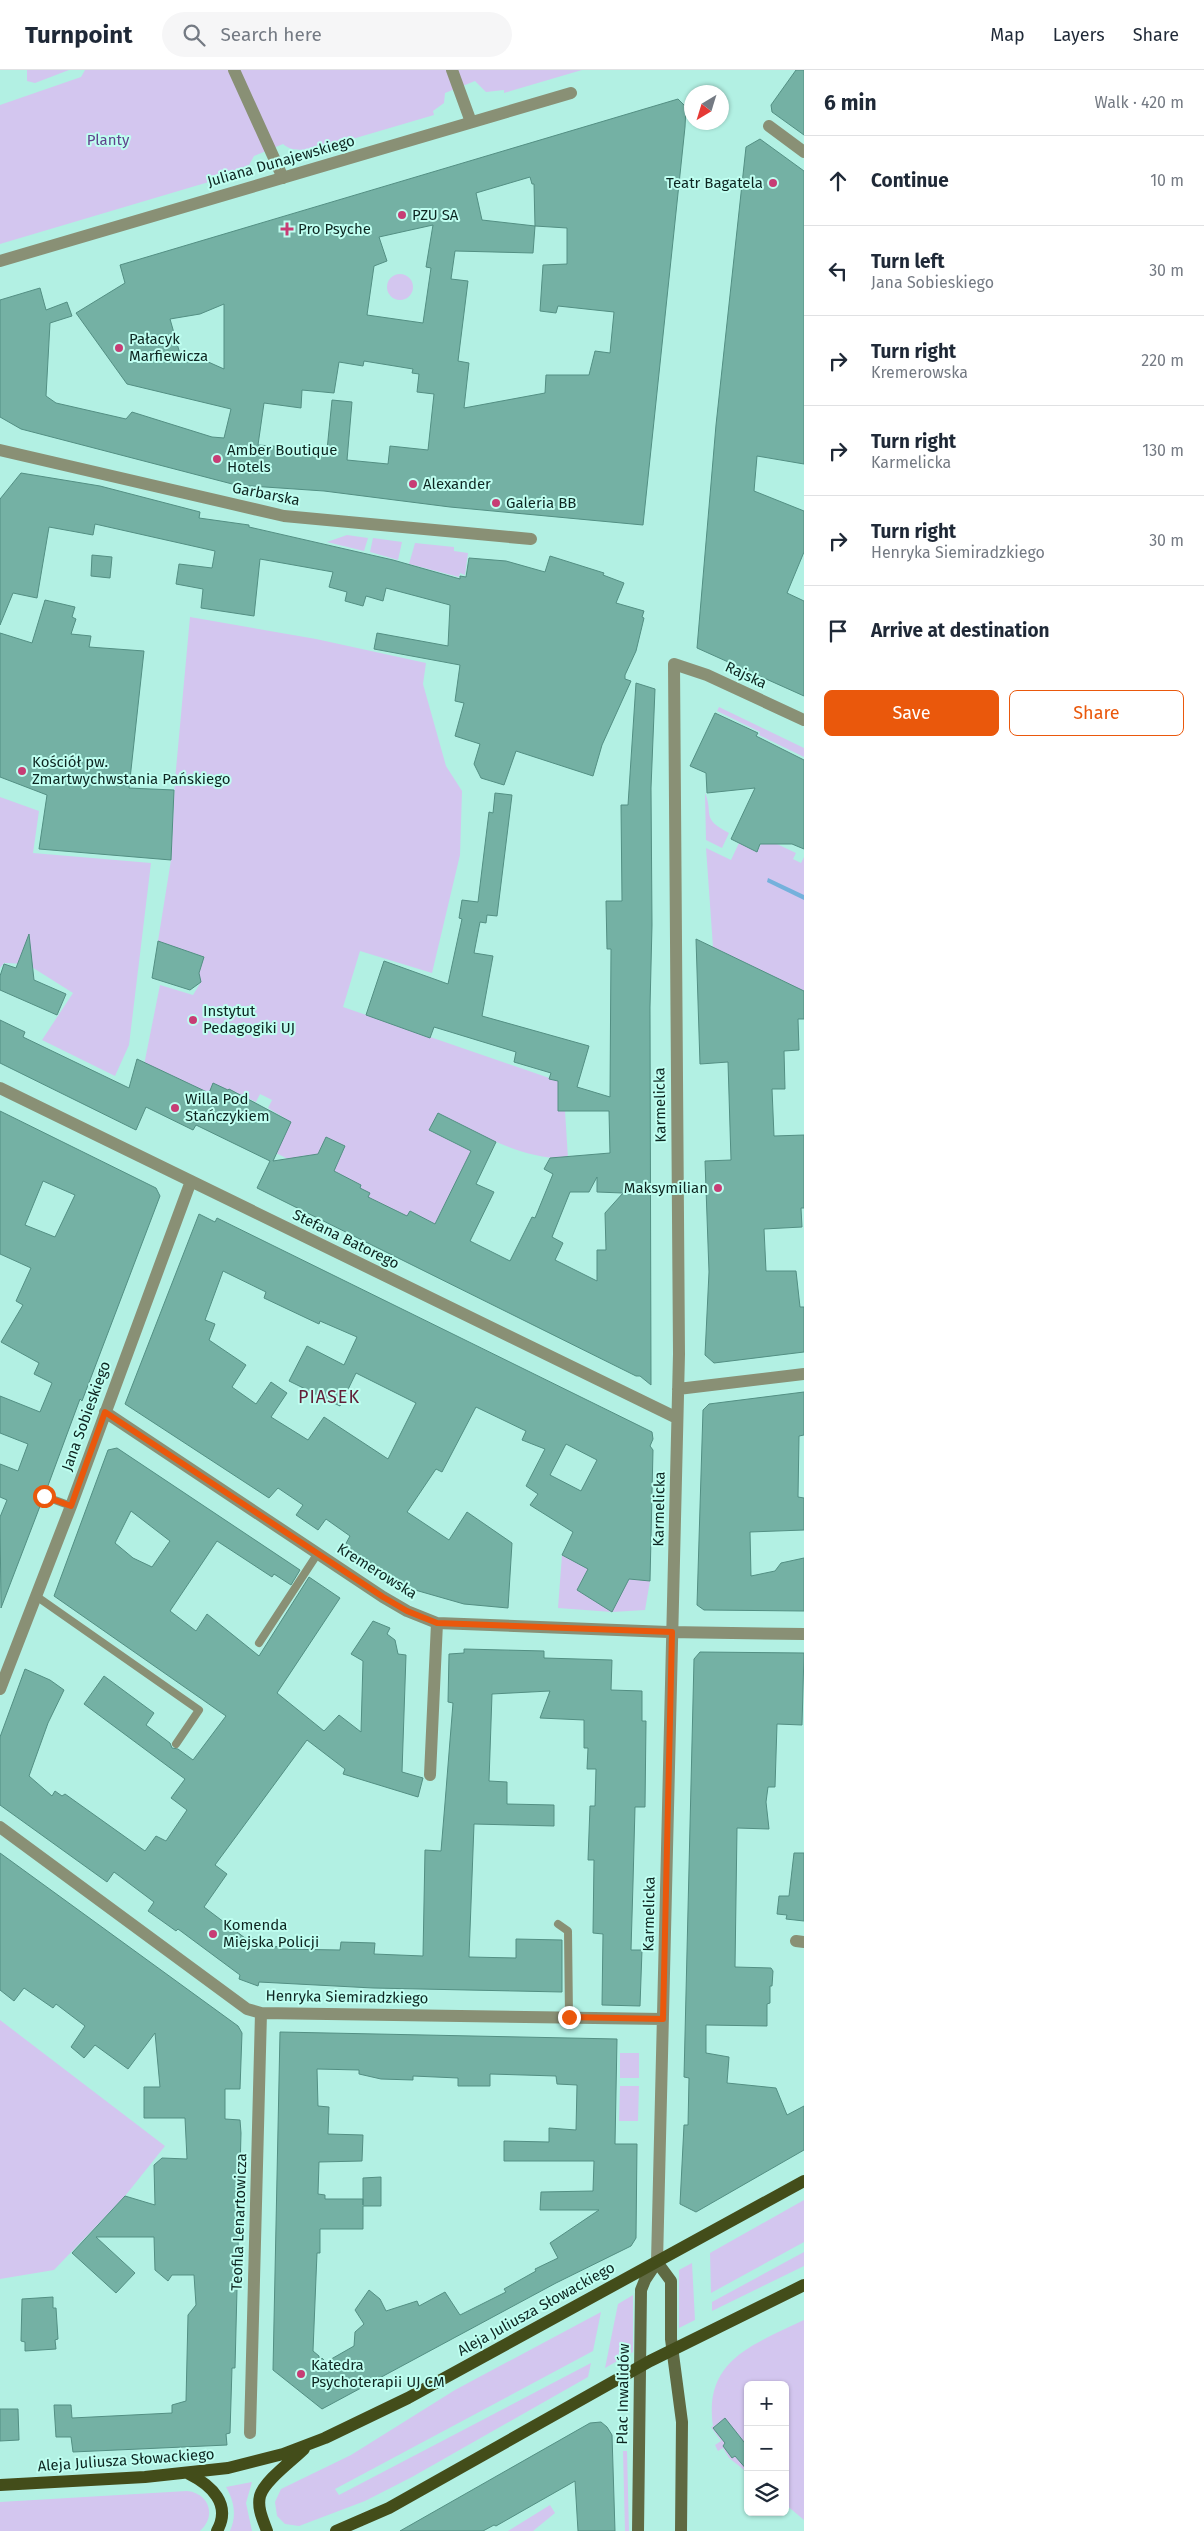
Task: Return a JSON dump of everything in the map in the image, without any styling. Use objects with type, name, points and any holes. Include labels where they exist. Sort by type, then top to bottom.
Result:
[{"type":"main road","name":"Aleja Juliusza Słowackiego","points":[[0,2485],[189,2474],[257,2462],[307,2445],[347,2428],[401,2401],[804,2181]]},
{"type":"main road","points":[[336,2531],[388,2508],[639,2367],[804,2285]]},
{"type":"main road","points":[[267,2531],[260,2508],[260,2496],[267,2484],[307,2445]]},
{"type":"main road","points":[[189,2474],[212,2488],[221,2503],[222,2520],[217,2531]]},
{"type":"street","points":[[234,70],[283,178]]},
{"type":"street","points":[[452,70],[471,122]]},
{"type":"street","name":"Juliana Dunajewskiego","points":[[0,261],[570,93]]},
{"type":"street","points":[[769,126],[804,152]]},
{"type":"street","name":"Garbarska","points":[[0,450],[284,516],[531,539]]},
{"type":"street","name":"Rajska","points":[[674,664],[707,675],[804,720]]},
{"type":"street","name":"Karmelicka","points":[[657,2262],[678,1388],[674,664]]},
{"type":"street","name":"Stefana Batorego","points":[[0,1088],[677,1418]]},
{"type":"street","name":"Jana Sobieskiego","points":[[0,1689],[71,1506],[191,1181]]},
{"type":"street","points":[[678,1388],[804,1374]]},
{"type":"street","name":"Kremerowska","points":[[105,1412],[391,1602],[437,1623],[672,1632],[804,1634]]},
{"type":"street","points":[[430,1775],[437,1623]]},
{"type":"street","name":"Henryka Siemiradzkiego","points":[[0,1827],[247,2009],[261,2012],[663,2019]]},
{"type":"street","name":"Teofila Lenartowicza","points":[[250,2433],[261,2012]]},
{"type":"street","points":[[657,2262],[671,2281],[672,2350],[680,2393],[682,2422],[681,2531]]},
{"type":"street","name":"Plac Inwalidów","points":[[638,2531],[641,2290],[644,2280],[657,2262]]},
{"type":"lane","points":[[44,1496],[71,1506]]},
{"type":"lane","points":[[259,1643],[318,1553]]},
{"type":"lane","points":[[36,1596],[199,1710],[176,1744]]},
{"type":"lane","points":[[558,1924],[568,1931],[569,2017]]},
{"type":"green space","points":[[27,70],[69,70],[35,83],[27,81]]},
{"type":"green space","name":"Planty","points":[[85,70],[582,70],[504,93],[504,90],[486,92],[475,81],[445,93],[444,103],[433,111],[434,115],[315,150],[295,149],[283,144],[254,156],[249,165],[238,169],[239,173],[0,244],[0,105],[81,77]]},
{"type":"green space","points":[[400,274],[409,278],[413,287],[409,296],[400,300],[391,296],[387,287],[391,278]]},
{"type":"green space","points":[[347,535],[368,538],[364,551],[327,542]]},
{"type":"green space","points":[[373,538],[402,542],[398,560],[370,552]]},
{"type":"green space","points":[[415,543],[454,547],[454,551],[468,553],[465,575],[460,573],[459,577],[409,564]]},
{"type":"green space","points":[[190,617],[316,639],[426,663],[423,684],[446,766],[462,791],[460,855],[432,973],[360,951],[343,1007],[558,1081],[558,1111],[565,1111],[568,1158],[534,1155],[517,1150],[485,1137],[438,1113],[429,1130],[471,1151],[437,1230],[410,1211],[407,1217],[367,1198],[360,1188],[361,1185],[346,1186],[326,1166],[314,1158],[302,1156],[298,1164],[276,1153],[291,1122],[268,1108],[272,1100],[260,1094],[256,1102],[229,1089],[208,1096],[161,1070],[144,1065],[160,985],[193,995],[201,982],[198,976],[204,957],[158,941],[171,860],[175,780]],"holes":[[[326,1137],[345,1146],[341,1155],[322,1146]]]},
{"type":"green space","points":[[719,707],[804,748],[804,757],[759,735],[760,732],[717,711]]},
{"type":"green space","points":[[705,793],[711,819],[720,828],[729,833],[722,848],[706,840]]},
{"type":"green space","points":[[0,797],[39,811],[33,853],[151,863],[129,1045],[115,1076],[42,1040],[73,993],[27,964],[4,963],[0,968]]},
{"type":"green space","points":[[764,838],[796,853],[793,859],[801,863],[804,857],[804,991],[713,947],[706,848],[731,860],[739,843],[757,852]]},
{"type":"green space","points":[[562,1555],[588,1569],[612,1611],[629,1579],[650,1581],[645,1610],[612,1612],[558,1608]]},
{"type":"green space","points":[[0,2020],[165,2146],[125,2196],[54,2270],[0,2279]]},
{"type":"green space","points":[[620,2053],[639,2053],[639,2078],[620,2078]]},
{"type":"green space","points":[[620,2086],[639,2086],[638,2121],[619,2121]]},
{"type":"green space","points":[[804,2200],[804,2242],[711,2293],[710,2253]]},
{"type":"green space","points":[[804,2252],[804,2266],[712,2311],[712,2302]]},
{"type":"green space","points":[[692,2263],[695,2320],[679,2328],[679,2270]]},
{"type":"green space","points":[[633,2295],[633,2352],[605,2368],[618,2304]]},
{"type":"green space","points":[[601,2312],[593,2351],[335,2489],[339,2495],[591,2363],[588,2377],[412,2477],[365,2501],[299,2526],[285,2524],[277,2516],[275,2502],[281,2489],[351,2455],[455,2390]]},
{"type":"green space","points":[[804,2320],[804,2520],[789,2507],[789,2381],[744,2381],[744,2470],[729,2458],[723,2448],[718,2451],[715,2445],[721,2441],[711,2427],[713,2426],[712,2403],[716,2385],[724,2369],[751,2346]]},
{"type":"green space","points":[[623,2451],[627,2451],[629,2531],[625,2531]]},
{"type":"green space","points":[[252,2482],[246,2503],[252,2531],[230,2531],[234,2508],[226,2487]]},
{"type":"green space","points":[[187,2491],[201,2496],[208,2506],[208,2519],[200,2531],[0,2531],[0,2502]]},
{"type":"green space","points":[[550,2505],[555,2513],[533,2531],[508,2531]]},
{"type":"water","points":[[768,878],[804,895],[804,900],[767,882]]},
{"type":"building","points":[[796,70],[804,70],[804,135],[772,112],[771,105]]},
{"type":"building","points":[[678,99],[684,105],[685,130],[643,525],[450,507],[324,491],[236,485],[21,429],[0,417],[0,300],[40,288],[46,310],[67,302],[72,316],[50,323],[46,396],[56,403],[126,419],[132,412],[212,437],[224,438],[231,409],[127,384],[76,313],[125,283],[120,265]],"holes":[[[530,177],[532,184],[534,184],[535,226],[482,220],[476,193]],[[433,225],[426,267],[431,268],[423,323],[367,315],[374,266],[387,261],[379,237]],[[535,226],[567,228],[567,264],[543,265],[540,311],[556,313],[558,306],[614,312],[610,353],[595,351],[589,375],[546,375],[545,393],[464,408],[469,363],[458,361],[468,281],[451,279],[455,251],[533,253]],[[224,304],[224,369],[197,357],[182,361],[170,319],[200,314]],[[364,361],[413,369],[412,373],[419,374],[417,392],[434,394],[428,450],[390,446],[388,464],[347,460],[352,402],[332,400],[327,450],[258,445],[264,403],[301,408],[302,390],[334,393],[339,362],[363,366]]]},
{"type":"building","points":[[760,139],[804,171],[804,464],[757,456],[754,491],[804,511],[804,552],[787,593],[804,601],[804,696],[697,648],[716,425],[746,147]]},
{"type":"building","points":[[21,473],[100,486],[200,512],[199,518],[249,525],[249,527],[393,560],[460,579],[460,576],[466,577],[469,558],[506,561],[545,572],[550,556],[604,573],[603,575],[624,583],[616,603],[644,611],[642,617],[644,618],[636,651],[625,675],[625,679],[631,681],[602,745],[593,776],[516,751],[504,785],[481,778],[474,764],[480,744],[455,736],[464,703],[455,701],[460,665],[374,649],[377,633],[448,646],[450,605],[386,588],[383,601],[366,596],[363,606],[345,601],[347,592],[329,587],[333,572],[260,559],[254,616],[201,608],[203,589],[176,584],[179,564],[212,568],[215,551],[95,524],[93,535],[49,527],[37,598],[13,593],[0,625],[0,499]]},
{"type":"building","points":[[92,555],[112,557],[110,578],[91,576]]},
{"type":"building","points":[[45,600],[75,607],[72,617],[76,619],[71,634],[91,636],[89,647],[144,651],[129,788],[174,790],[171,860],[39,849],[47,795],[0,777],[0,633],[32,643]]},
{"type":"building","points":[[636,683],[655,689],[651,788],[651,1385],[640,1376],[636,1376],[257,1188],[270,1161],[196,1125],[193,1130],[146,1107],[136,1130],[0,1063],[0,1020],[25,1032],[23,1037],[129,1088],[137,1059],[209,1093],[213,1083],[229,1089],[291,1122],[273,1161],[318,1154],[326,1137],[345,1146],[334,1171],[361,1185],[360,1188],[370,1193],[368,1197],[407,1216],[410,1211],[435,1224],[471,1151],[429,1130],[438,1113],[496,1142],[476,1184],[494,1192],[470,1241],[510,1261],[532,1217],[535,1218],[553,1174],[544,1169],[550,1158],[610,1153],[609,1111],[558,1111],[558,1081],[549,1079],[551,1073],[514,1062],[516,1052],[434,1027],[430,1038],[366,1015],[384,961],[448,984],[462,919],[459,918],[462,900],[478,902],[489,812],[493,813],[495,793],[512,795],[497,916],[487,915],[486,923],[480,922],[474,953],[493,956],[482,1016],[589,1046],[577,1087],[610,1097],[611,949],[607,949],[606,901],[622,901],[621,805],[628,805]],"holes":[[[597,1177],[597,1192],[623,1193],[605,1213],[606,1250],[597,1250],[597,1281],[555,1260],[563,1243],[552,1237],[570,1192],[589,1192]]]},
{"type":"building","points":[[715,713],[758,733],[756,736],[804,760],[804,849],[792,844],[760,844],[757,852],[731,839],[755,788],[707,793],[706,773],[690,766]]},
{"type":"building","points":[[29,934],[34,980],[66,994],[57,1015],[0,990],[0,976],[4,964],[16,968]]},
{"type":"building","points":[[696,939],[804,991],[804,1019],[798,1019],[799,1050],[784,1051],[785,1089],[772,1089],[774,1136],[804,1135],[804,1208],[801,1208],[802,1227],[764,1229],[766,1271],[796,1271],[800,1307],[804,1307],[804,1352],[714,1363],[705,1355],[709,1272],[705,1161],[731,1160],[728,1062],[700,1064]]},
{"type":"building","points":[[158,941],[204,957],[199,973],[201,982],[190,990],[152,978]]},
{"type":"building","points":[[0,1111],[156,1188],[160,1196],[46,1491],[39,1494],[42,1501],[1,1608],[0,1517],[7,1500],[0,1497],[0,1464],[18,1471],[28,1444],[0,1433],[0,1396],[40,1412],[52,1383],[34,1374],[39,1363],[1,1342],[23,1305],[16,1301],[31,1268],[0,1254]],"holes":[[[43,1181],[75,1195],[55,1237],[25,1225]]]},
{"type":"building","points":[[199,1214],[215,1222],[217,1218],[652,1432],[653,1439],[650,1446],[653,1450],[650,1581],[629,1579],[612,1612],[577,1590],[588,1569],[562,1555],[573,1532],[530,1505],[538,1494],[526,1486],[545,1449],[522,1440],[526,1431],[476,1407],[442,1472],[436,1469],[407,1512],[449,1540],[467,1512],[512,1543],[508,1608],[464,1604],[401,1586],[344,1547],[350,1536],[326,1519],[318,1530],[296,1515],[303,1505],[278,1488],[269,1498],[125,1404]],"holes":[[[223,1271],[266,1292],[264,1298],[319,1324],[320,1321],[357,1337],[344,1365],[307,1346],[289,1381],[340,1406],[356,1373],[416,1403],[388,1459],[324,1417],[308,1440],[271,1417],[287,1393],[271,1382],[256,1404],[232,1387],[246,1365],[209,1340],[215,1324],[205,1320]],[[566,1444],[597,1460],[581,1491],[550,1475]]]},
{"type":"building","points":[[804,1392],[804,1435],[799,1436],[798,1497],[804,1498],[804,1530],[750,1532],[751,1576],[775,1571],[781,1563],[804,1558],[804,1611],[704,1610],[697,1605],[703,1410],[709,1404]]},
{"type":"building","points":[[117,1448],[300,1570],[291,1585],[274,1574],[272,1577],[217,1541],[170,1611],[196,1631],[207,1614],[259,1656],[309,1577],[340,1598],[277,1693],[324,1731],[339,1715],[361,1732],[363,1661],[351,1654],[373,1621],[390,1628],[387,1634],[395,1640],[398,1654],[406,1655],[402,1772],[423,1778],[418,1797],[343,1774],[345,1769],[307,1740],[215,1865],[227,1874],[204,1907],[245,1938],[265,1938],[274,1947],[280,1946],[280,1949],[340,1950],[341,1942],[375,1943],[374,1954],[423,1956],[425,1850],[441,1851],[453,1703],[448,1702],[449,1654],[464,1653],[464,1649],[544,1651],[544,1658],[612,1660],[611,1690],[642,1691],[642,1721],[646,1721],[645,1807],[635,1807],[631,1950],[642,1950],[640,2006],[602,2005],[603,1934],[593,1933],[594,1860],[588,1860],[590,1806],[595,1806],[596,1769],[587,1769],[588,1748],[584,1748],[584,1720],[540,1718],[550,1691],[492,1694],[489,1781],[507,1782],[507,1804],[554,1805],[554,1826],[474,1824],[469,1957],[516,1958],[516,1939],[562,1940],[562,1992],[373,1988],[259,1982],[258,1986],[239,1979],[240,1975],[178,1929],[176,1931],[148,1911],[154,1902],[114,1872],[107,1882],[0,1805],[0,1737],[25,1669],[50,1680],[64,1690],[48,1723],[29,1776],[52,1796],[55,1791],[62,1796],[65,1794],[145,1851],[156,1836],[166,1841],[187,1810],[171,1798],[185,1779],[84,1704],[104,1676],[154,1713],[146,1725],[170,1743],[172,1748],[178,1749],[193,1760],[226,1716],[54,1596],[108,1450]],"holes":[[[131,1511],[170,1541],[152,1567],[133,1558],[115,1543]]]},
{"type":"building","points":[[700,1652],[804,1653],[802,1725],[777,1724],[775,1787],[768,1787],[766,1802],[769,1829],[737,1828],[735,1967],[771,1968],[773,1971],[772,1986],[770,1986],[770,2003],[767,2004],[767,2026],[706,2025],[706,2053],[729,2057],[727,2083],[776,2088],[787,2115],[804,2106],[804,2150],[696,2212],[680,2204],[684,2125],[688,2125],[689,2078],[684,2077],[694,1659]]},
{"type":"building","points":[[0,1853],[238,2026],[242,2033],[240,2089],[225,2089],[225,2119],[240,2120],[241,2133],[235,2368],[232,2368],[230,2433],[226,2434],[227,2445],[73,2452],[71,2437],[56,2437],[54,2405],[71,2405],[72,2418],[172,2413],[172,2405],[186,2401],[188,2315],[196,2305],[194,2275],[172,2275],[168,2281],[155,2270],[154,2237],[96,2237],[135,2273],[116,2293],[72,2253],[125,2196],[155,2205],[154,2165],[162,2158],[187,2159],[185,2118],[144,2118],[144,2087],[160,2087],[155,2033],[128,2069],[95,2045],[84,2058],[71,2047],[85,2026],[56,2004],[53,2008],[24,1988],[14,2001],[0,1990]]},
{"type":"building","points":[[794,1853],[804,1853],[804,1921],[786,1919],[787,1915],[777,1914],[779,1896],[789,1896]]},
{"type":"building","points":[[280,2032],[617,2039],[615,2144],[637,2144],[636,2238],[631,2246],[556,2283],[322,2409],[273,2370]],"holes":[[[317,2069],[359,2070],[359,2074],[381,2079],[413,2080],[413,2076],[458,2078],[458,2086],[490,2086],[490,2074],[556,2076],[557,2084],[577,2085],[576,2130],[549,2128],[549,2142],[504,2141],[504,2161],[594,2161],[593,2191],[541,2192],[540,2210],[599,2210],[550,2243],[558,2258],[535,2269],[536,2271],[504,2289],[506,2292],[460,2315],[445,2292],[419,2306],[417,2301],[386,2311],[380,2299],[369,2290],[355,2310],[364,2324],[355,2332],[354,2346],[326,2362],[322,2358],[319,2363],[319,2356],[313,2351],[317,2253],[320,2253],[320,2229],[363,2229],[363,2206],[381,2206],[381,2177],[363,2178],[363,2199],[325,2199],[325,2195],[318,2194],[319,2162],[362,2161],[363,2135],[328,2134],[329,2107],[318,2106]]]},
{"type":"building","points":[[53,2297],[53,2308],[56,2308],[58,2339],[55,2340],[56,2349],[25,2351],[25,2342],[21,2341],[22,2299]]},
{"type":"building","points":[[0,2409],[18,2409],[19,2440],[0,2441]]},
{"type":"building","points":[[725,2418],[744,2442],[744,2466],[735,2456],[732,2458],[723,2446],[725,2443],[713,2428]]},
{"type":"building","points":[[601,2422],[612,2435],[615,2531],[578,2531],[575,2481],[496,2526],[494,2525],[483,2531],[400,2531],[590,2423]]},
{"type":"place","name":"Teatr Bagatela","points":[[773,183]]},
{"type":"place","name":"PZU SA","points":[[402,215]]},
{"type":"place","name":"Pro Psyche","points":[[287,229]]},
{"type":"place","name":"Pałacyk Marfiewicza","points":[[119,348]]},
{"type":"place","name":"Amber Boutique Hotels","points":[[217,459]]},
{"type":"place","name":"Alexander","points":[[413,484]]},
{"type":"place","name":"Galeria BB","points":[[496,503]]},
{"type":"place","name":"Kościół pw. Zmartwychwstania Pańskiego","points":[[22,771]]},
{"type":"place","name":"Instytut Pedagogiki UJ","points":[[193,1020]]},
{"type":"place","name":"Willa Pod Stańczykiem","points":[[175,1108]]},
{"type":"place","name":"Maksymilian","points":[[718,1188]]},
{"type":"place","name":"Komenda Miejska Policji","points":[[213,1934]]},
{"type":"place","name":"Katedra Psychoterapii UJ CM","points":[[301,2374]]},
{"type":"district","name":"PIASEK","points":[[329,1397]]},
{"type":"route","points":[[44,1496],[71,1506],[105,1412],[383,1597],[407,1611],[437,1623],[672,1632],[663,2019],[569,2017]]}]
